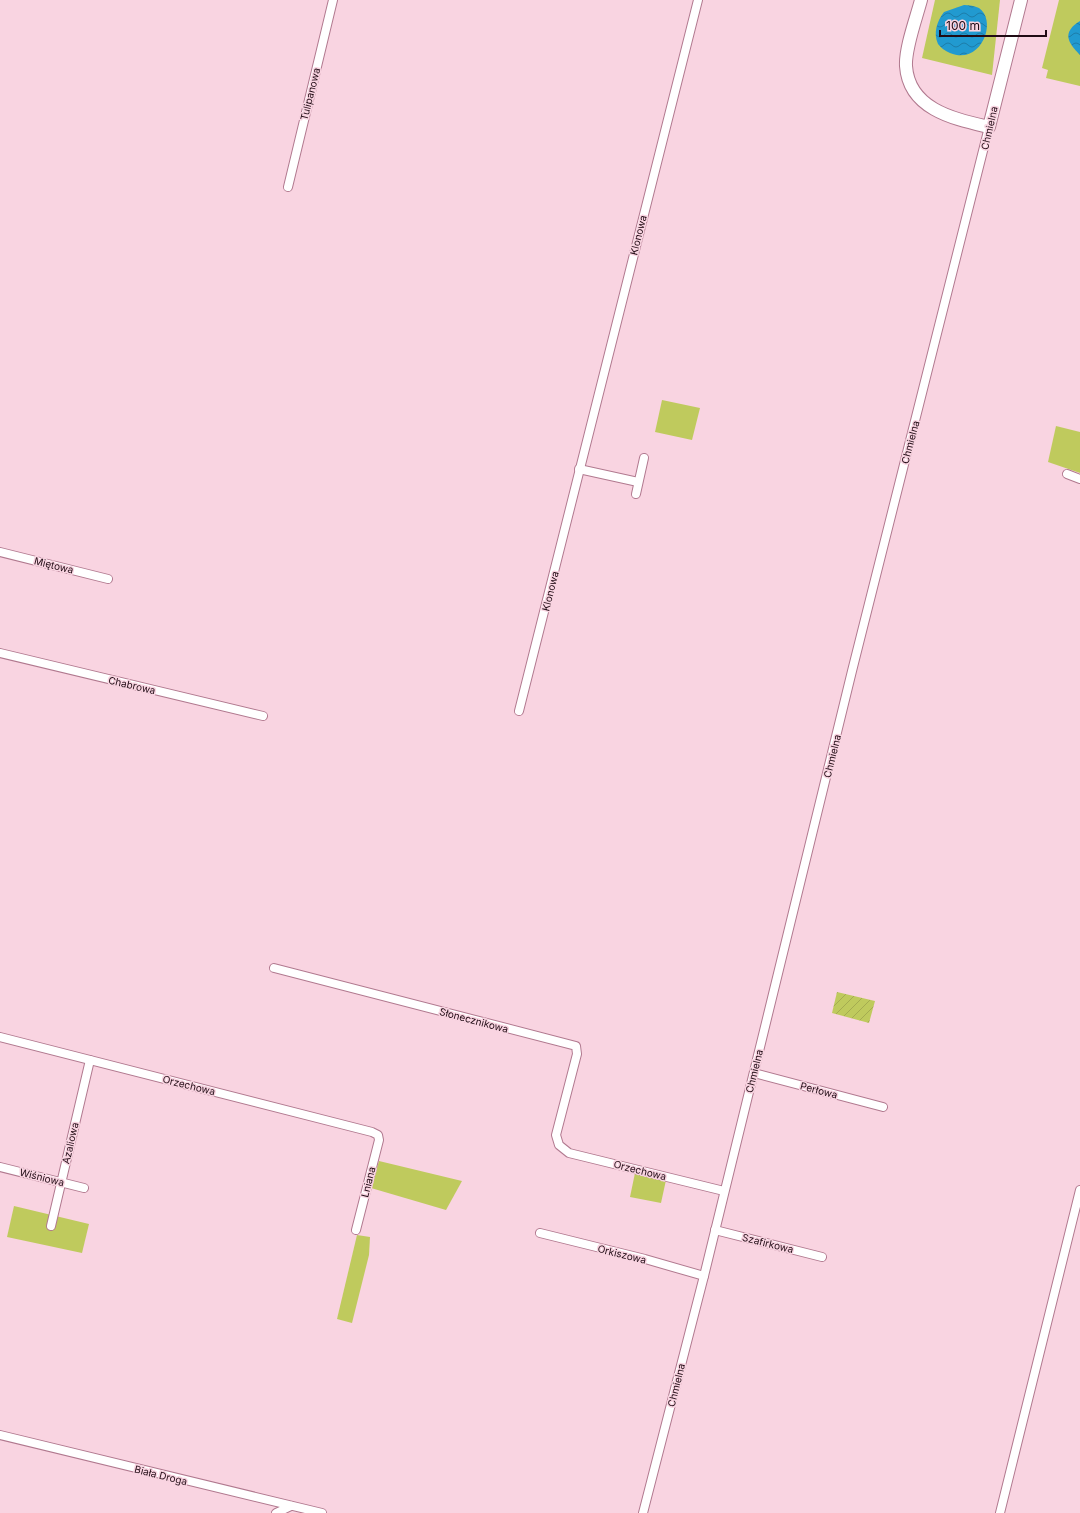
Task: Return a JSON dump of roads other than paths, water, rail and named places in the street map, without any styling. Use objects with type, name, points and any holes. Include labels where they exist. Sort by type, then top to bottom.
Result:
[{"type":"street","name":"Tulipanowa","points":[[288,187],[333,0]]},
{"type":"street","name":"Klonowa","points":[[519,711],[698,0]]},
{"type":"street","points":[[921,0],[906,66],[910,83],[920,98],[928,106],[939,112],[989,127]]},
{"type":"street","name":"Chmielna","points":[[643,1513],[704,1276],[854,663],[1021,0]]},
{"type":"street","points":[[636,494],[644,458]]},
{"type":"street","points":[[579,469],[638,482]]},
{"type":"street","points":[[1067,474],[1080,479]]},
{"type":"street","name":"Miętowa","points":[[0,552],[108,579]]},
{"type":"street","name":"Chabrowa","points":[[0,653],[263,716]]},
{"type":"street","name":"Słonecznikowa","points":[[274,968],[576,1046],[577,1054],[556,1135],[559,1145]]},
{"type":"street","name":"Orzechowa","points":[[0,1038],[372,1132],[378,1135]]},
{"type":"street","name":"Azaliowa","points":[[51,1226],[90,1060]]},
{"type":"street","name":"Perłowa","points":[[754,1073],[883,1107]]},
{"type":"street","name":"Lniana","points":[[356,1230],[379,1140],[378,1135]]},
{"type":"street","name":"Orzechowa","points":[[559,1145],[569,1153],[724,1191]]},
{"type":"street","name":"Wiśniowa","points":[[0,1167],[84,1188]]},
{"type":"street","points":[[1000,1513],[1080,1190]]},
{"type":"street","name":"Szafirkowa","points":[[715,1230],[822,1256]]},
{"type":"street","name":"Orkiszowa","points":[[540,1233],[645,1259],[704,1276]]},
{"type":"street","name":"Biała Droga","points":[[0,1435],[322,1513]]},
{"type":"street","points":[[276,1513],[291,1506]]},
{"type":"water","points":[[964,5],[979,8],[984,14],[987,22],[983,40],[978,48],[970,53],[961,55],[950,53],[940,47],[936,36],[936,31],[939,19],[944,12]]},
{"type":"water","points":[[1080,21],[1080,55],[1072,46],[1068,37],[1074,25]]}]
